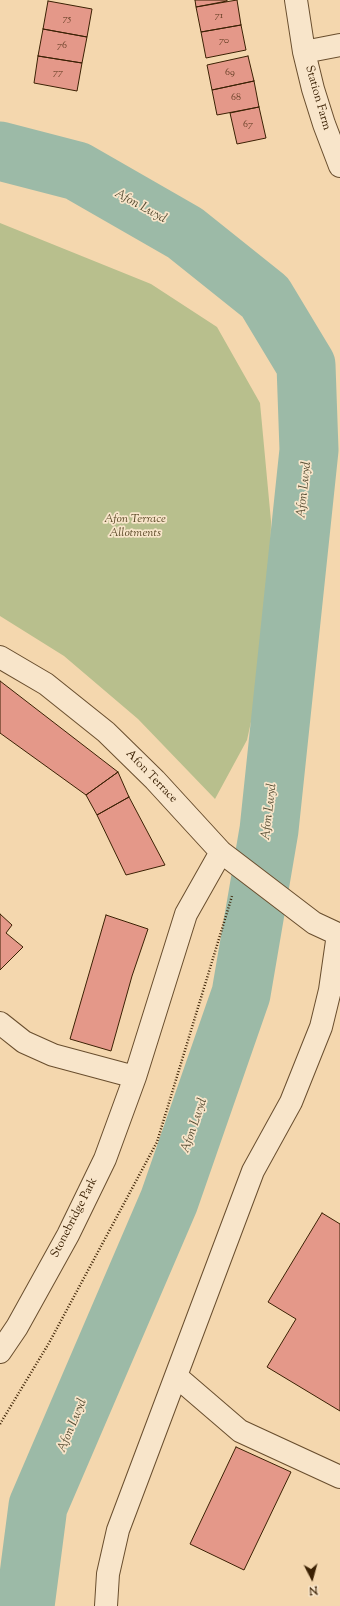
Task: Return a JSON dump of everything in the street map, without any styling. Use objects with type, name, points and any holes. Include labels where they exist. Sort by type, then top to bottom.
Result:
[{"type":"street","name":"Station Farm","points":[[296,0],[304,52],[324,124],[340,166]]},
{"type":"street","name":"Station Farm","points":[[304,52],[340,45]]},
{"type":"street","name":"Afon Terrace","points":[[0,657],[46,684],[106,732],[155,780],[221,852],[292,908],[314,923],[339,935]]},
{"type":"street","name":"Stonebridge Park","points":[[0,1352],[17,1327],[75,1221],[105,1159],[135,1077],[186,914],[221,852]]},
{"type":"street","points":[[106,1606],[108,1574],[118,1530],[253,1170],[291,1102],[335,990],[339,935]]},
{"type":"street","points":[[0,1023],[24,1042],[53,1055],[135,1077]]},
{"type":"street","points":[[176,1376],[240,1431],[340,1477]]},
{"type":"green space","name":"Afon Terrace Allotments","points":[[0,223],[151,284],[217,327],[260,403],[271,521],[269,640],[247,740],[215,799],[138,719],[64,656],[0,616]]},
{"type":"building","points":[[195,0],[227,0],[227,1],[196,7]]},
{"type":"building","points":[[237,0],[241,25],[201,32],[196,7]]},
{"type":"building","points":[[48,1],[92,9],[87,37],[43,29]]},
{"type":"building","points":[[241,25],[246,50],[206,58],[201,32]]},
{"type":"building","points":[[43,29],[87,37],[82,63],[38,56]]},
{"type":"building","points":[[38,56],[82,63],[77,91],[34,83]]},
{"type":"building","points":[[248,56],[254,81],[212,90],[207,65]]},
{"type":"building","points":[[254,81],[259,107],[217,115],[212,90]]},
{"type":"building","points":[[259,107],[266,138],[237,144],[230,113]]},
{"type":"building","points":[[0,681],[118,772],[86,795],[0,733]]},
{"type":"building","points":[[118,772],[129,797],[97,815],[86,795]]},
{"type":"building","points":[[129,797],[165,865],[126,875],[97,815]]},
{"type":"building","points":[[0,914],[12,925],[6,933],[23,947],[0,970]]},
{"type":"building","points":[[106,915],[148,929],[132,976],[111,1051],[70,1039]]},
{"type":"building","points":[[322,1213],[340,1224],[340,1411],[267,1367],[296,1319],[268,1302]]},
{"type":"building","points":[[236,1447],[291,1472],[244,1570],[190,1544]]},
{"type":"waterway","name":"Afon Lwyd","points":[[0,151],[77,171],[185,233],[265,297],[306,365],[309,450],[269,830],[241,994],[169,1201],[38,1506],[25,1606]]}]
